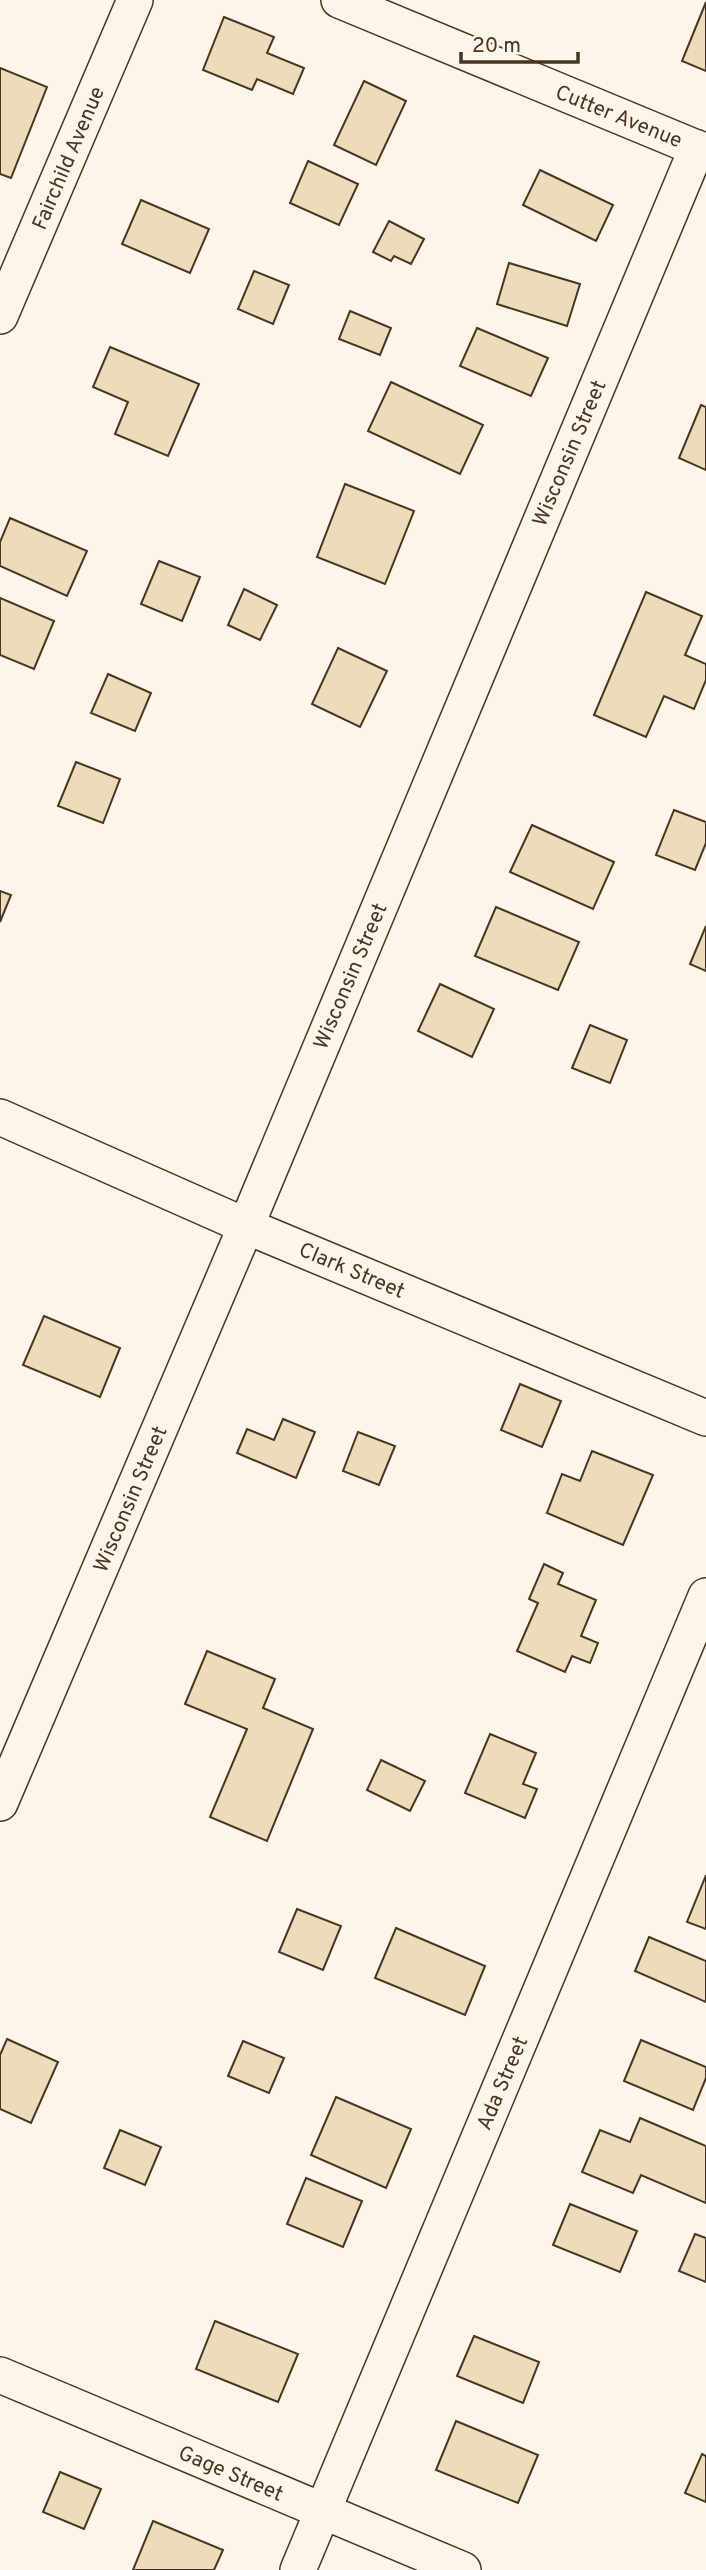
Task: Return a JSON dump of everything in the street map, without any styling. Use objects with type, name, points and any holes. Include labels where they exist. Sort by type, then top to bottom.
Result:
[{"type":"street","name":"Fairchild Avenue","points":[[0,316],[135,0]]},
{"type":"street","name":"Cutter Avenue","points":[[339,0],[702,150]]},
{"type":"street","name":"Wisconsin Street","points":[[0,1803],[702,150]]},
{"type":"street","name":"Clark Street","points":[[0,1117],[246,1226],[706,1418]]},
{"type":"street","name":"Ada Street","points":[[298,2570],[706,1596]]},
{"type":"street","name":"Gage Street","points":[[0,2375],[463,2570]]},
{"type":"building","points":[[706,2],[706,71],[682,61]]},
{"type":"building","points":[[224,17],[274,37],[267,53],[304,68],[293,94],[257,79],[252,90],[203,70]]},
{"type":"building","points":[[0,68],[47,87],[11,178],[0,174]]},
{"type":"building","points":[[364,81],[406,101],[376,165],[334,145]]},
{"type":"building","points":[[308,161],[358,184],[339,225],[290,203]]},
{"type":"building","points":[[540,170],[613,205],[596,241],[523,205]]},
{"type":"building","points":[[141,200],[209,229],[190,273],[122,244]]},
{"type":"building","points":[[389,221],[424,239],[411,264],[394,256],[391,261],[373,252]]},
{"type":"building","points":[[509,263],[580,284],[567,326],[497,304]]},
{"type":"building","points":[[254,271],[289,285],[273,324],[238,309]]},
{"type":"building","points":[[350,311],[391,328],[380,355],[339,339]]},
{"type":"building","points":[[477,328],[548,358],[531,396],[460,366]]},
{"type":"building","points":[[110,347],[199,384],[168,456],[115,434],[128,402],[93,387]]},
{"type":"building","points":[[391,382],[483,425],[460,474],[368,431]]},
{"type":"building","points":[[701,405],[706,407],[706,470],[679,458]]},
{"type":"building","points":[[345,484],[414,511],[385,584],[317,557]]},
{"type":"building","points":[[10,518],[87,551],[67,596],[0,566],[0,542]]},
{"type":"building","points":[[159,561],[200,577],[182,621],[141,604]]},
{"type":"building","points":[[244,589],[277,605],[260,640],[228,625]]},
{"type":"building","points":[[646,592],[702,616],[685,655],[706,664],[706,680],[694,709],[664,696],[646,737],[594,715]]},
{"type":"building","points":[[0,598],[54,621],[34,669],[0,655]]},
{"type":"building","points":[[338,648],[387,671],[360,727],[312,704]]},
{"type":"building","points":[[108,674],[151,693],[135,731],[91,713]]},
{"type":"building","points":[[76,762],[120,779],[103,823],[58,806]]},
{"type":"building","points":[[674,810],[706,822],[706,843],[695,870],[656,855]]},
{"type":"building","points":[[532,825],[614,862],[593,909],[510,872]]},
{"type":"building","points":[[0,891],[11,895],[0,922]]},
{"type":"building","points":[[496,907],[579,942],[558,990],[475,956]]},
{"type":"building","points":[[706,926],[706,971],[690,964]]},
{"type":"building","points":[[440,984],[494,1009],[472,1057],[418,1031]]},
{"type":"building","points":[[590,1025],[627,1040],[610,1083],[572,1068]]},
{"type":"building","points":[[44,1316],[120,1348],[100,1397],[23,1365]]},
{"type":"building","points":[[520,1384],[561,1401],[542,1447],[501,1430]]},
{"type":"building","points":[[283,1419],[315,1432],[296,1478],[237,1453],[247,1429],[274,1440]]},
{"type":"building","points":[[358,1432],[395,1446],[379,1485],[343,1471]]},
{"type":"building","points":[[592,1451],[653,1475],[623,1545],[547,1513],[562,1474],[580,1481]]},
{"type":"building","points":[[544,1564],[563,1573],[558,1584],[596,1600],[581,1636],[598,1643],[590,1663],[572,1656],[565,1672],[517,1651],[538,1603],[529,1599]]},
{"type":"building","points":[[207,1651],[275,1679],[263,1708],[313,1729],[267,1841],[210,1817],[247,1729],[185,1704]]},
{"type":"building","points":[[490,1734],[536,1753],[523,1784],[537,1789],[525,1818],[465,1793]]},
{"type":"building","points":[[381,1760],[425,1781],[410,1811],[367,1790]]},
{"type":"building","points":[[706,1875],[706,1929],[687,1922]]},
{"type":"building","points":[[297,1909],[341,1926],[323,1970],[279,1952]]},
{"type":"building","points":[[396,1928],[485,1966],[465,2015],[375,1978]]},
{"type":"building","points":[[649,1937],[706,1961],[706,2002],[635,1971]]},
{"type":"building","points":[[7,2039],[58,2062],[31,2123],[0,2109],[0,2055]]},
{"type":"building","points":[[641,2040],[706,2067],[706,2078],[693,2110],[624,2081]]},
{"type":"building","points":[[243,2041],[284,2058],[269,2093],[228,2076]]},
{"type":"building","points":[[336,2097],[411,2129],[386,2188],[311,2155]]},
{"type":"building","points":[[640,2118],[706,2146],[706,2203],[641,2175],[633,2193],[582,2172],[600,2130],[630,2142]]},
{"type":"building","points":[[120,2130],[161,2147],[145,2185],[104,2168]]},
{"type":"building","points":[[306,2178],[362,2201],[343,2247],[287,2224]]},
{"type":"building","points":[[570,2204],[637,2231],[620,2272],[553,2245]]},
{"type":"building","points":[[695,2234],[706,2238],[706,2282],[679,2271]]},
{"type":"building","points":[[215,2321],[298,2354],[278,2402],[196,2369]]},
{"type":"building","points":[[474,2336],[539,2362],[523,2403],[457,2376]]},
{"type":"building","points":[[456,2421],[538,2455],[518,2503],[436,2470]]},
{"type":"building","points":[[702,2454],[706,2456],[706,2502],[685,2493]]},
{"type":"building","points":[[60,2472],[101,2489],[84,2529],[43,2512]]},
{"type":"building","points":[[153,2521],[223,2550],[214,2570],[133,2570]]}]
